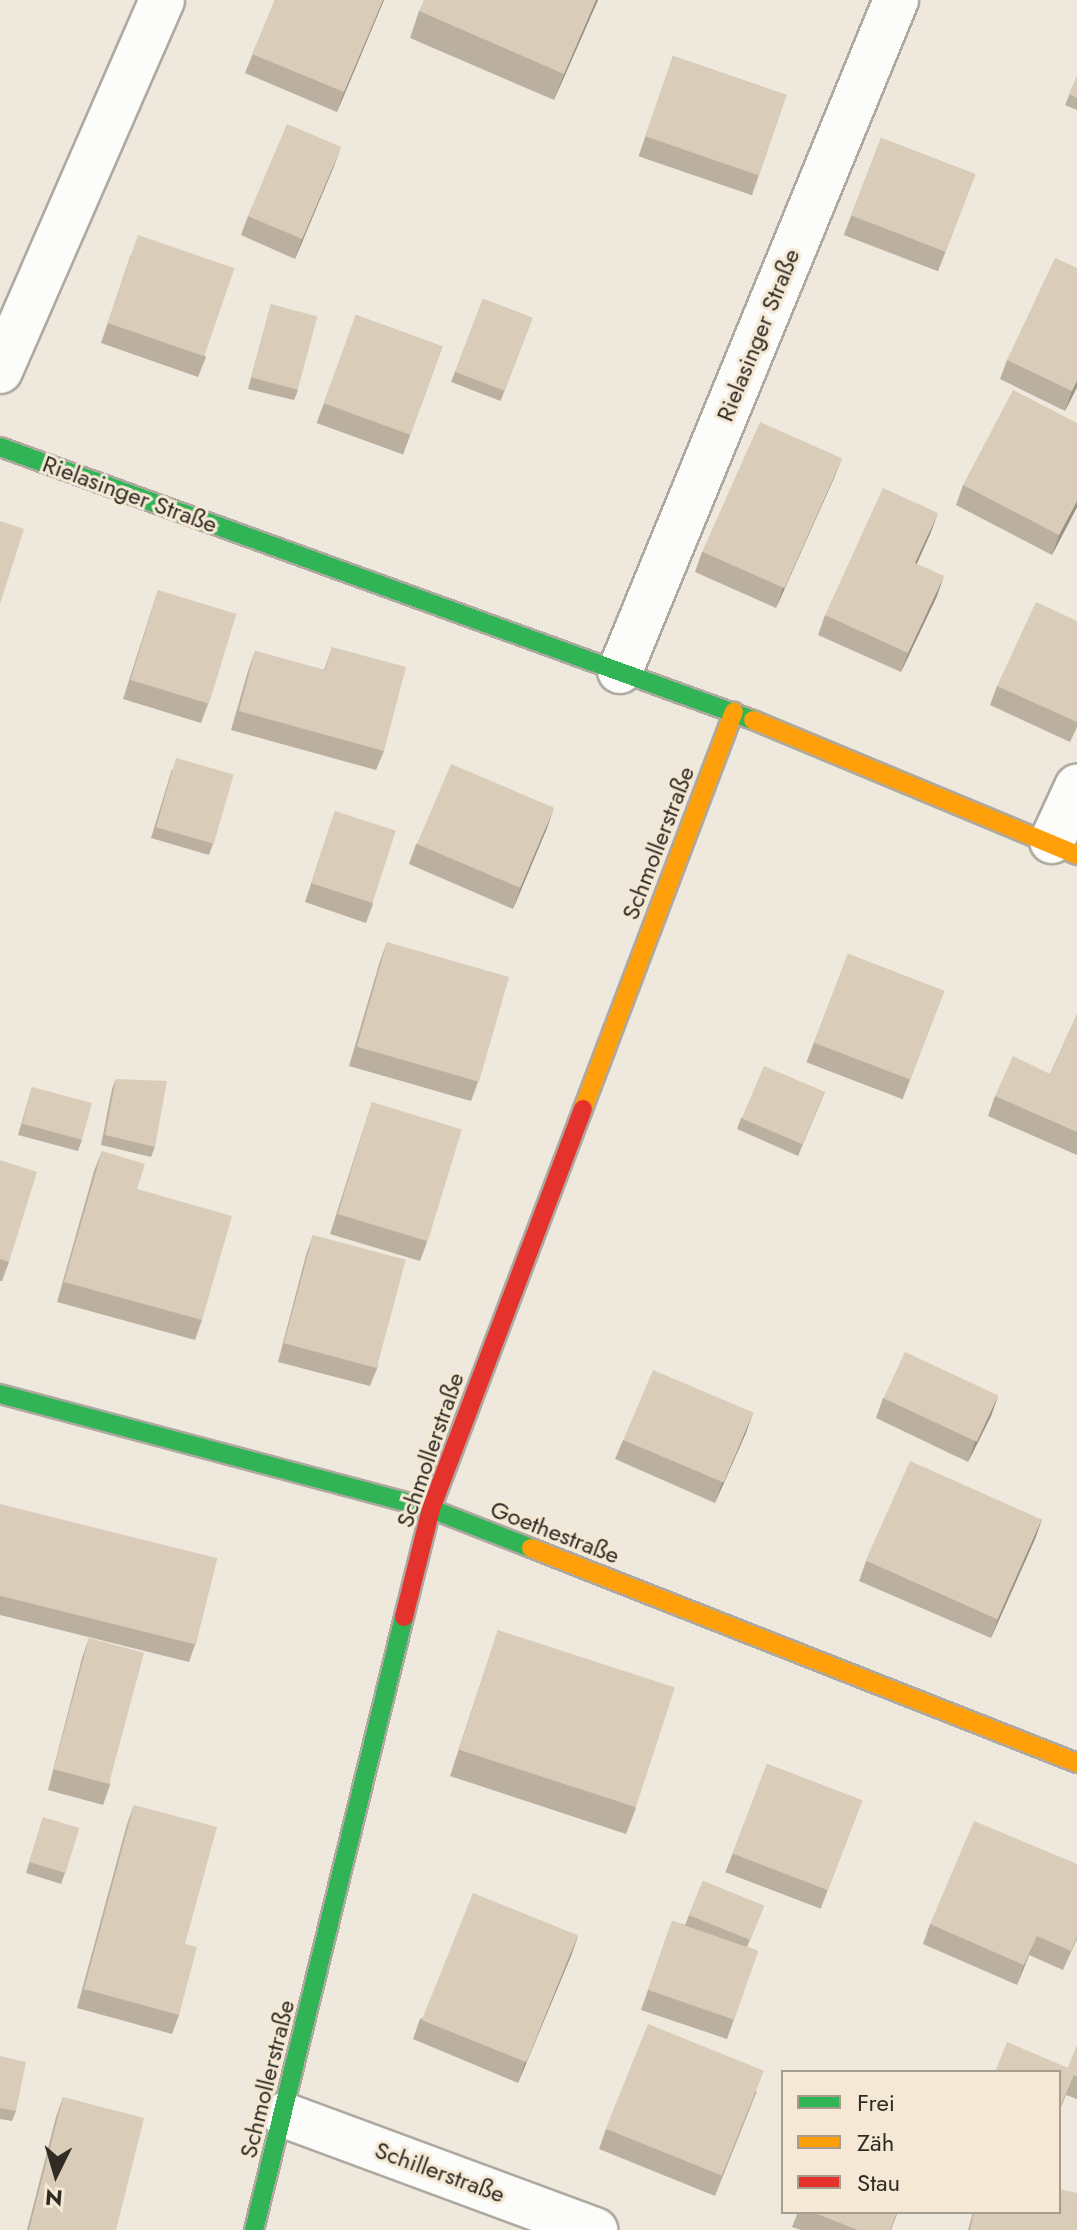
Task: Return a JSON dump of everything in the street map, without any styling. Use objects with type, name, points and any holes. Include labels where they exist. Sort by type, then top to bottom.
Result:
[{"type":"street","points":[[0,371],[162,0]]},
{"type":"street","name":"Rielasinger Straße","points":[[620,671],[896,0]]},
{"type":"street","name":"Rielasinger Straße","points":[[0,447],[734,712],[1064,848],[1077,787]]},
{"type":"street","name":"Schmollerstraße","points":[[254,2230],[431,1509],[734,712]]},
{"type":"street","name":"Goethestraße","points":[[0,1394],[431,1509],[1077,1763]]},
{"type":"street","name":"Schillerstraße","points":[[284,2115],[595,2230]]},
{"type":"building","points":[[275,0],[383,0],[344,92],[252,54]]},
{"type":"building","points":[[424,0],[596,0],[564,74],[419,11]]},
{"type":"building","points":[[673,56],[786,95],[759,175],[645,136]]},
{"type":"building","points":[[1077,76],[1077,98],[1069,94]]},
{"type":"building","points":[[287,124],[341,147],[302,239],[248,216]]},
{"type":"building","points":[[881,138],[975,174],[946,252],[851,215]]},
{"type":"building","points":[[138,235],[234,268],[204,356],[108,323]]},
{"type":"building","points":[[1055,258],[1077,268],[1077,381],[1072,391],[1007,360]]},
{"type":"building","points":[[483,299],[532,318],[505,391],[455,372]]},
{"type":"building","points":[[271,304],[317,316],[298,390],[251,377]]},
{"type":"building","points":[[356,315],[442,346],[410,435],[324,403]]},
{"type":"building","points":[[1013,390],[1077,423],[1077,501],[1059,535],[963,485]]},
{"type":"building","points":[[760,422],[842,459],[784,588],[702,552]]},
{"type":"building","points":[[883,488],[938,513],[915,563],[944,576],[908,653],[825,615]]},
{"type":"building","points":[[0,521],[24,529],[0,604]]},
{"type":"building","points":[[158,590],[236,614],[209,704],[131,680]]},
{"type":"building","points":[[1036,602],[1077,621],[1077,722],[997,686]]},
{"type":"building","points":[[332,647],[406,667],[384,751],[239,711],[255,651],[325,670]]},
{"type":"building","points":[[176,758],[234,775],[214,844],[156,827]]},
{"type":"building","points":[[451,764],[554,808],[520,888],[417,844]]},
{"type":"building","points":[[335,811],[396,831],[372,903],[312,883]]},
{"type":"building","points":[[387,942],[509,977],[479,1082],[357,1047]]},
{"type":"building","points":[[848,954],[944,991],[910,1080],[814,1043]]},
{"type":"building","points":[[1077,1014],[1077,1132],[995,1096],[1013,1056],[1050,1074]]},
{"type":"building","points":[[764,1066],[825,1092],[802,1144],[742,1118]]},
{"type":"building","points":[[116,1079],[167,1081],[155,1147],[105,1135]]},
{"type":"building","points":[[32,1087],[92,1103],[82,1140],[22,1124]]},
{"type":"building","points":[[372,1102],[462,1129],[428,1241],[338,1214]]},
{"type":"building","points":[[102,1151],[145,1164],[137,1189],[232,1216],[202,1320],[64,1282]]},
{"type":"building","points":[[0,1160],[37,1172],[9,1262],[0,1259]]},
{"type":"building","points":[[313,1235],[406,1260],[377,1368],[284,1343]]},
{"type":"building","points":[[905,1352],[998,1396],[977,1442],[883,1398]]},
{"type":"building","points":[[653,1370],[753,1413],[724,1483],[623,1440]]},
{"type":"building","points":[[910,1461],[1042,1520],[997,1619],[866,1561]]},
{"type":"building","points":[[0,1504],[217,1558],[196,1645],[0,1596]]},
{"type":"building","points":[[498,1630],[675,1687],[636,1807],[459,1750]]},
{"type":"building","points":[[89,1638],[144,1653],[109,1784],[54,1769]]},
{"type":"building","points":[[767,1764],[862,1801],[828,1890],[733,1854]]},
{"type":"building","points":[[134,1805],[217,1827],[185,1944],[197,1947],[179,2015],[84,1989]]},
{"type":"building","points":[[43,1817],[79,1828],[66,1873],[29,1862]]},
{"type":"building","points":[[974,1821],[1077,1864],[1077,1936],[1071,1951],[1037,1936],[1024,1965],[930,1924]]},
{"type":"building","points":[[703,1881],[764,1906],[750,1940],[689,1915]]},
{"type":"building","points":[[473,1893],[578,1935],[526,2062],[422,2020]]},
{"type":"building","points":[[672,1921],[758,1951],[734,2020],[648,1990]]},
{"type":"building","points":[[648,2024],[764,2071],[722,2176],[606,2129]]},
{"type":"building","points":[[1007,2042],[1068,2068],[1077,2046],[1077,2077],[1074,2075],[1061,2104],[1061,2070],[996,2070]]},
{"type":"building","points":[[0,2056],[26,2062],[16,2111],[0,2108]]},
{"type":"building","points":[[63,2097],[144,2118],[116,2230],[29,2230]]},
{"type":"building","points":[[1061,2189],[1077,2193],[1077,2230],[970,2230],[974,2214],[1061,2214]]},
{"type":"building","points":[[817,2214],[896,2214],[890,2230],[858,2230]]},
{"type":"traffic: fast","points":[[0,447],[753,720]]},
{"type":"traffic: fast","points":[[0,1394],[431,1509],[531,1548]]},
{"type":"traffic: fast","points":[[254,2230],[404,1617]]},
{"type":"traffic: slow","points":[[583,1109],[734,712]]},
{"type":"traffic: slow","points":[[753,720],[1077,855]]},
{"type":"traffic: slow","points":[[531,1548],[1077,1763]]},
{"type":"traffic: jam","points":[[404,1617],[431,1509],[583,1109]]}]
